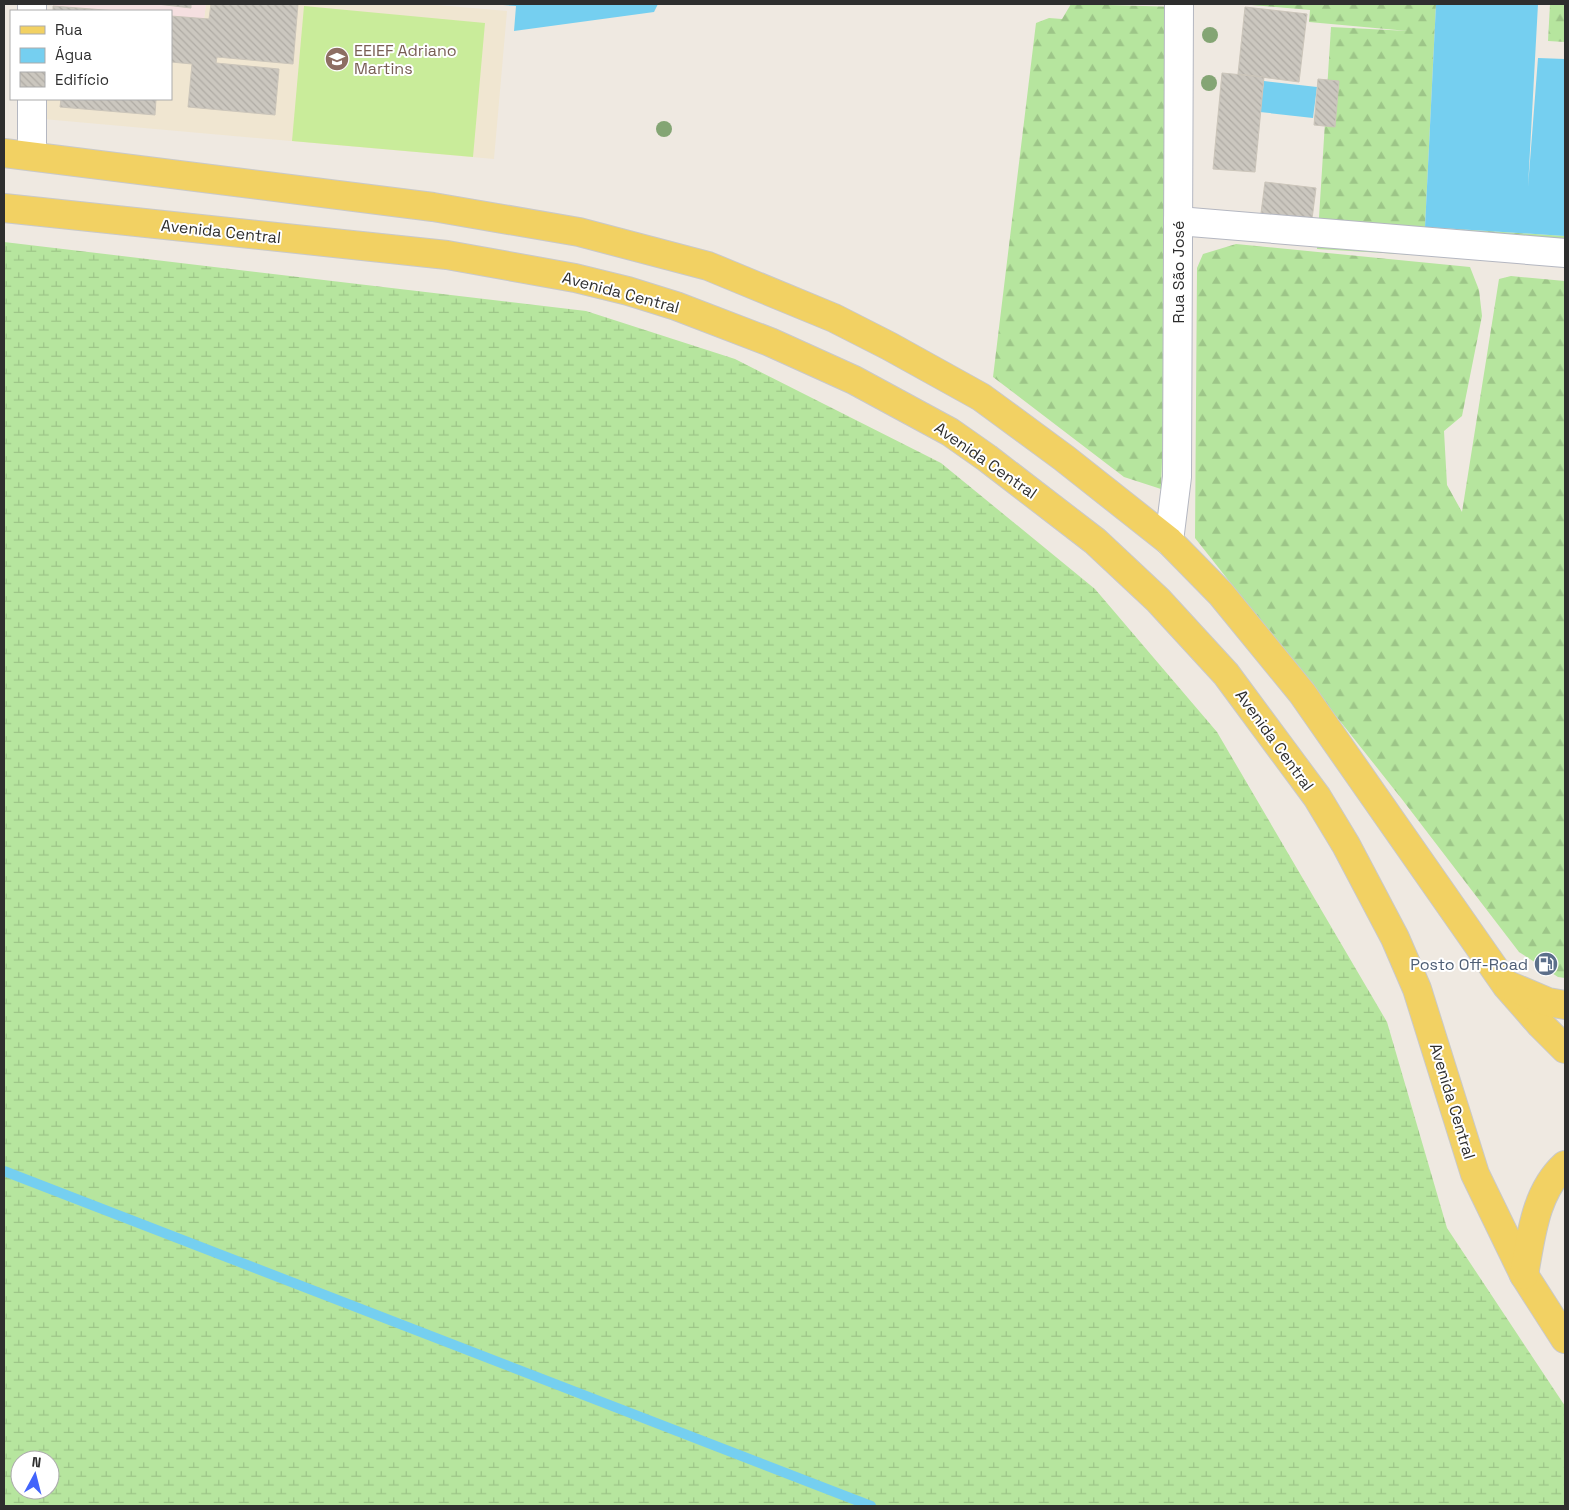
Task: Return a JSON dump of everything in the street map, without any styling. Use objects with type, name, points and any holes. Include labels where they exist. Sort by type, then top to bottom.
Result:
[{"type":"main road","points":[[4,153],[32,155],[433,207],[579,232],[708,266],[834,318],[981,397],[1064,458],[1169,541],[1221,594],[1302,693],[1506,985],[1540,1025],[1565,1049]]},
{"type":"main road","name":"Avenida Central","points":[[4,208],[447,255],[565,276],[628,291],[676,306],[770,342],[854,380],[950,432],[987,458],[1095,541],[1158,600],[1226,674],[1317,797],[1346,845],[1395,938],[1433,1037],[1475,1174],[1524,1275],[1565,1339]]},
{"type":"main road","points":[[1506,985],[1548,1002],[1565,1005]]},
{"type":"main road","points":[[1524,1275],[1538,1208],[1553,1180],[1565,1165]]},
{"type":"street","name":"Rua São José","points":[[1169,541],[1177,476],[1179,4]]},
{"type":"street","points":[[32,100],[32,155]]},
{"type":"street","points":[[1178,222],[1565,253]]},
{"type":"shaded area","points":[[54,4],[206,4],[204,19],[172,16],[172,10],[104,10],[53,6]]},
{"type":"shaded area","name":"EEIEF Adriano Martins","points":[[206,4],[426,4],[507,11],[494,159],[43,119],[45,100],[172,100],[172,16],[204,19]]},
{"type":"green space","points":[[1071,4],[1179,7],[1161,489],[1124,477],[993,377],[1036,23],[1049,18],[1062,19]]},
{"type":"green space","points":[[1240,4],[1436,4],[1425,227],[1565,236],[1565,264],[1317,249],[1331,27],[1408,31],[1309,22],[1310,10]]},
{"type":"green space","points":[[1550,4],[1565,4],[1565,42],[1548,41]]},
{"type":"green space","points":[[304,6],[485,23],[473,157],[292,141]]},
{"type":"green space","points":[[4,242],[586,311],[735,359],[941,463],[1095,589],[1217,732],[1387,1022],[1447,1228],[1565,1406],[1565,1506],[4,1506]]},
{"type":"green space","points":[[1236,244],[1470,267],[1479,290],[1482,316],[1462,416],[1444,431],[1447,485],[1462,512],[1499,279],[1511,276],[1565,281],[1565,978],[1558,977],[1519,952],[1401,798],[1195,538],[1197,268],[1203,254]]},
{"type":"water","points":[[489,4],[658,4],[654,12],[514,31],[516,6]]},
{"type":"water","points":[[1436,4],[1538,4],[1528,187],[1538,58],[1565,59],[1565,236],[1425,227]]},
{"type":"water","points":[[1264,81],[1317,87],[1313,118],[1260,112]]},
{"type":"building","points":[[157,4],[191,4],[191,8]]},
{"type":"building","points":[[211,4],[298,4],[293,64],[217,57],[216,63],[279,69],[275,115],[188,107],[192,64],[172,62],[172,16],[209,19]]},
{"type":"building","points":[[53,6],[104,10],[53,10]]},
{"type":"building","points":[[1245,7],[1307,14],[1299,82],[1238,74]]},
{"type":"building","points":[[1222,73],[1264,77],[1255,172],[1213,169]]},
{"type":"building","points":[[1318,79],[1339,81],[1335,127],[1314,125]]},
{"type":"building","points":[[61,100],[156,100],[155,115],[60,107]]},
{"type":"building","points":[[1265,182],[1316,188],[1312,219],[1261,213]]},
{"type":"waterway","points":[[4,1171],[871,1506]]},
{"type":"place","name":"EEIEF Adriano Martins","points":[[337,59]]},
{"type":"place","name":"Posto Off-Road","points":[[1546,964]]}]
